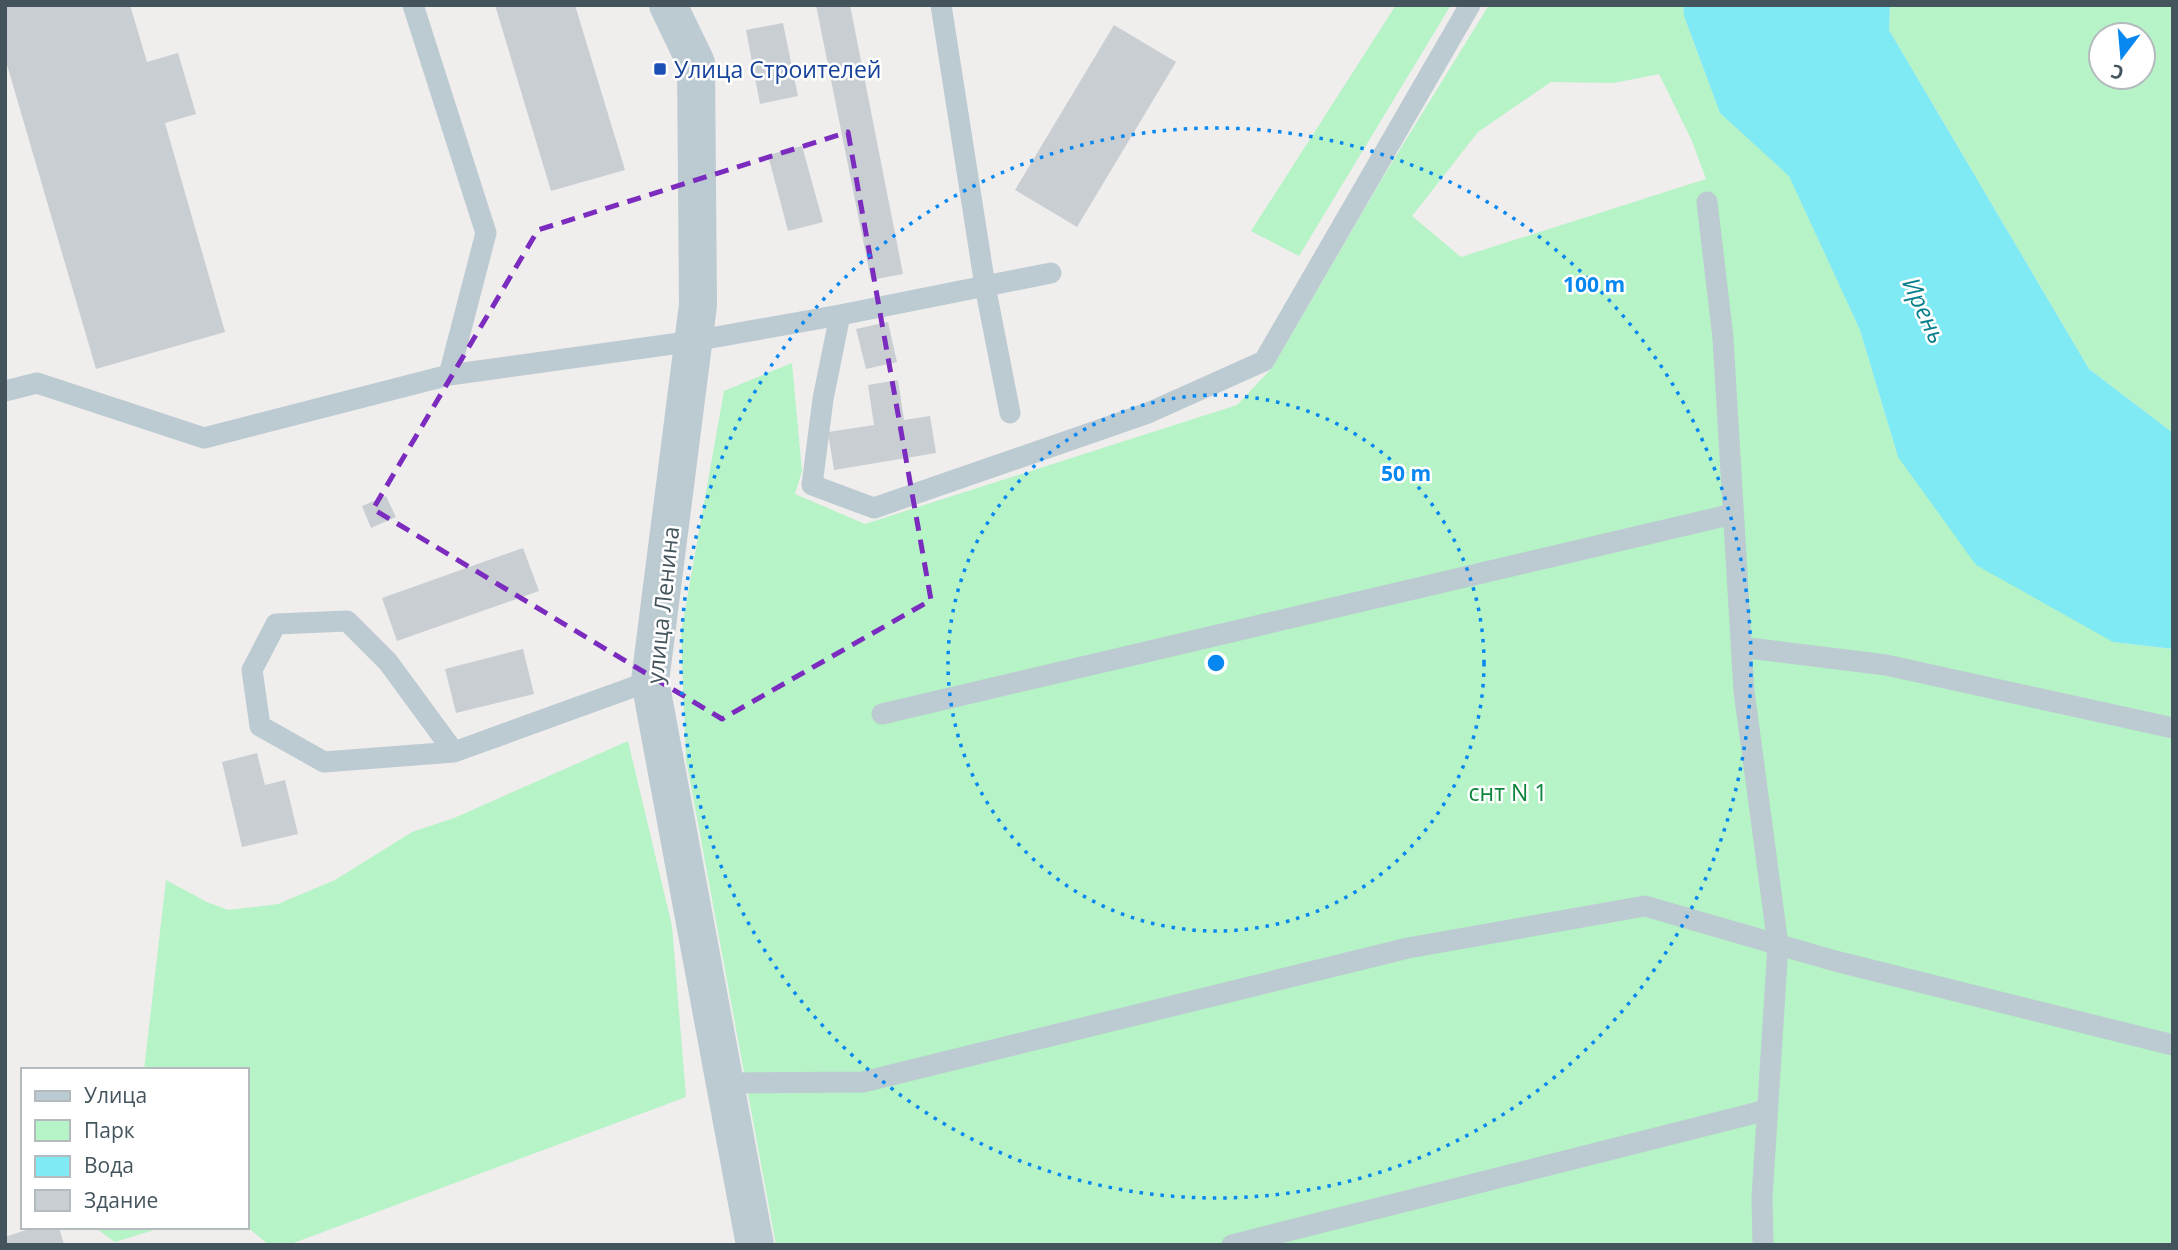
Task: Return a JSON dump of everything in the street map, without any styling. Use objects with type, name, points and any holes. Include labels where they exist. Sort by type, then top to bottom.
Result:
[{"type":"street","name":"улица Ленина","points":[[668,5],[696,63],[698,305],[650,681],[755,1245]]},
{"type":"lane","points":[[413,5],[486,233],[449,375]]},
{"type":"lane","points":[[941,5],[985,286],[1010,413]]},
{"type":"lane","points":[[839,316],[823,399],[812,485],[874,508],[1148,413],[1264,361],[1470,5]]},
{"type":"lane","points":[[1707,202],[1723,338],[1744,691],[1778,945],[1762,1198],[1763,1245]]},
{"type":"lane","points":[[5,391],[37,383],[204,438],[449,375],[694,341],[839,316],[1051,273]]},
{"type":"lane","points":[[882,714],[1733,514]]},
{"type":"lane","points":[[454,752],[388,662],[347,621],[275,624],[251,670],[260,726],[324,762],[454,752],[650,681]]},
{"type":"lane","points":[[1741,647],[1886,664],[2173,728]]},
{"type":"lane","points":[[725,1083],[863,1082],[1408,948],[1645,906],[1778,945],[2173,1045]]},
{"type":"lane","points":[[1232,1245],[1767,1110]]},
{"type":"highlighted area","points":[[848,132],[931,600],[722,719],[373,509],[538,230]]},
{"type":"green space","points":[[1396,5],[1451,5],[1299,256],[1251,231]]},
{"type":"green space","name":"снт N 1","points":[[1489,5],[1683,5],[1684,16],[1720,113],[1789,175],[1860,330],[1898,457],[2113,642],[2173,649],[2173,1245],[776,1245],[686,759],[681,633],[724,391],[792,363],[802,471],[795,494],[865,524],[1237,405],[1272,368],[1383,177]],"holes":[[[1659,74],[1692,141],[1706,179],[1461,257],[1412,216],[1478,132],[1551,82],[1614,83]]]},
{"type":"green space","points":[[1890,5],[2173,5],[2173,433],[2089,369],[1889,30]]},
{"type":"green space","points":[[628,741],[672,926],[686,1097],[288,1245],[269,1245],[248,1228],[248,1068],[144,1068],[166,880],[228,910],[278,904],[335,880],[412,832],[454,818]]},
{"type":"green space","points":[[97,1229],[157,1229],[115,1242]]},
{"type":"water","name":"Ирень","points":[[1683,5],[1890,5],[1889,30],[2089,369],[2173,433],[2173,649],[2113,642],[1976,565],[1898,457],[1860,330],[1789,176],[1720,113],[1684,16]]},
{"type":"building","points":[[5,5],[130,5],[147,62],[178,53],[196,114],[165,123],[225,332],[96,369],[5,58]]},
{"type":"building","points":[[495,5],[575,5],[625,170],[551,191]]},
{"type":"building","points":[[816,5],[850,5],[903,274],[871,280]]},
{"type":"building","points":[[783,23],[798,96],[760,104],[746,30]]},
{"type":"building","points":[[1114,25],[1176,62],[1077,227],[1015,190]]},
{"type":"building","points":[[802,146],[823,222],[788,231],[768,155]]},
{"type":"building","points":[[888,322],[897,362],[866,369],[856,329]]},
{"type":"building","points":[[898,380],[904,420],[930,416],[936,453],[834,470],[828,432],[874,425],[868,385]]},
{"type":"building","points":[[386,496],[396,517],[371,528],[362,506]]},
{"type":"building","points":[[523,548],[539,591],[397,641],[382,598]]},
{"type":"building","points":[[523,649],[534,694],[456,713],[445,669]]},
{"type":"building","points":[[257,753],[265,785],[285,780],[298,834],[242,847],[222,762]]},
{"type":"building","points":[[29,1229],[60,1229],[64,1245],[5,1245],[5,1237]]},
{"type":"place","name":"Улица Строителей","points":[[660,69]]}]
